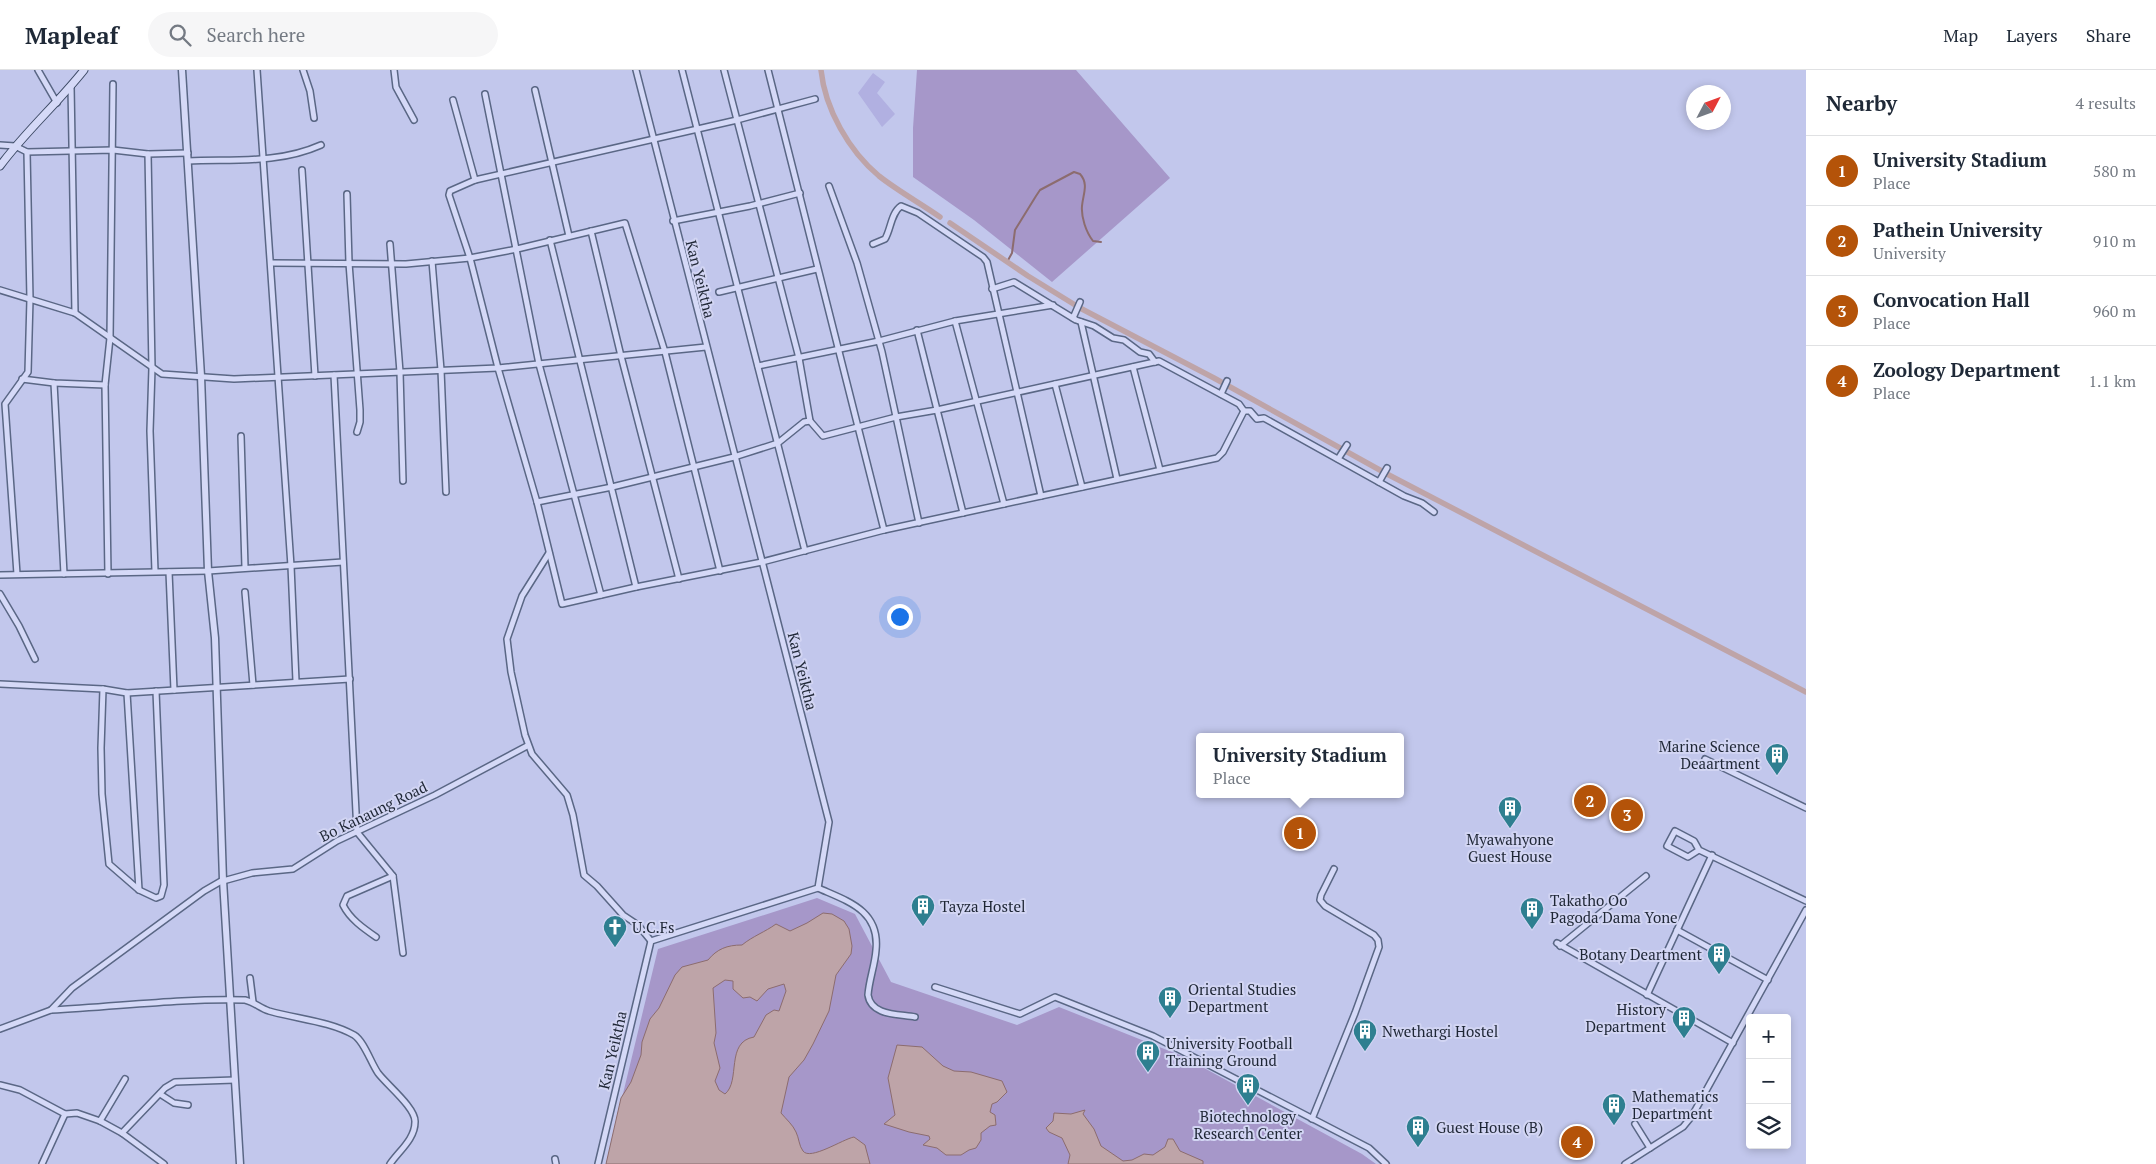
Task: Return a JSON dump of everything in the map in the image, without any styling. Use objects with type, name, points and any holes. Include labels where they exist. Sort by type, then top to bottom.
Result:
[{"type":"main road","points":[[0,166],[15,146],[57,103],[84,70]]},
{"type":"street","points":[[38,70],[57,103]]},
{"type":"street","points":[[182,70],[201,376],[208,571],[214,638],[223,880],[240,1164]]},
{"type":"street","points":[[258,70],[291,566],[296,681]]},
{"type":"street","points":[[303,70],[310,90],[314,118]]},
{"type":"street","points":[[394,70],[396,87],[414,120]]},
{"type":"street","name":"Kan Yeiktha","points":[[636,70],[829,822],[818,888]]},
{"type":"street","points":[[682,70],[717,213],[805,551]]},
{"type":"street","points":[[724,70],[799,358],[810,420],[823,436],[896,417],[937,410],[1159,361],[1222,392],[1239,404],[1244,411]]},
{"type":"street","points":[[768,70],[884,530]]},
{"type":"street","points":[[108,574],[105,385],[110,338],[113,84]]},
{"type":"street","points":[[71,86],[75,313]]},
{"type":"street","points":[[535,90],[569,236]]},
{"type":"street","points":[[485,94],[539,364],[601,595]]},
{"type":"street","points":[[815,99],[736,120],[475,180],[453,189],[449,195],[470,258],[498,368],[537,502],[562,604],[762,562],[884,530],[1220,456],[1244,411]]},
{"type":"street","points":[[453,100],[475,180]]},
{"type":"street","points":[[188,161],[265,160],[302,153],[321,144]]},
{"type":"street","points":[[0,145],[15,146],[26,152],[113,150],[148,154],[188,153]]},
{"type":"street","points":[[17,574],[5,404],[28,372],[30,299],[26,152]]},
{"type":"street","points":[[148,154],[152,368],[150,432],[155,571]]},
{"type":"street","points":[[302,170],[315,376]]},
{"type":"street","points":[[829,186],[852,248],[879,341],[919,523]]},
{"type":"street","points":[[674,221],[758,204],[800,193]]},
{"type":"street","points":[[347,194],[349,263],[360,422],[357,432]]},
{"type":"street","points":[[873,244],[885,239],[897,209],[901,206],[930,221],[983,257],[987,262],[1041,496]]},
{"type":"street","points":[[272,263],[392,264],[470,258],[517,249],[625,223],[665,352],[720,571]]},
{"type":"street","points":[[591,231],[621,356],[680,579]]},
{"type":"street","points":[[550,240],[636,587]]},
{"type":"street","points":[[390,244],[400,372],[403,481]]},
{"type":"street","points":[[432,261],[441,370],[446,492]]},
{"type":"street","points":[[719,292],[817,269]]},
{"type":"street","points":[[992,288],[1014,282],[1074,315],[1081,322],[1094,326],[1113,338],[1119,337],[1140,352],[1149,354],[1155,362]]},
{"type":"street","points":[[0,290],[75,313],[162,374],[234,379],[498,368],[706,347]]},
{"type":"street","points":[[1074,315],[1080,302]]},
{"type":"street","points":[[758,366],[879,341],[955,321],[1053,305]]},
{"type":"street","points":[[955,321],[1004,504]]},
{"type":"street","points":[[1081,322],[1117,479]]},
{"type":"street","points":[[917,330],[963,513]]},
{"type":"street","points":[[1133,367],[1160,470]]},
{"type":"street","points":[[334,375],[358,832],[393,876],[403,953]]},
{"type":"street","points":[[22,379],[54,383],[105,385]]},
{"type":"street","points":[[1222,392],[1227,382]]},
{"type":"street","points":[[54,383],[64,574]]},
{"type":"street","points":[[1055,384],[1082,487]]},
{"type":"street","points":[[1244,411],[1250,411],[1257,419],[1264,418],[1340,457],[1422,502],[1434,512]]},
{"type":"street","points":[[537,502],[654,477],[778,443],[798,426],[810,420]]},
{"type":"street","points":[[241,436],[245,567]]},
{"type":"street","points":[[1340,457],[1347,446]]},
{"type":"street","points":[[1380,480],[1387,468]]},
{"type":"street","points":[[548,553],[522,596],[507,639],[511,672],[527,746],[567,794],[573,815],[584,875],[597,886],[623,915],[638,925],[651,941],[818,888],[862,909],[874,929],[877,948],[868,995],[869,1002],[873,1008],[915,1017]]},
{"type":"street","points":[[0,575],[208,571],[245,567],[343,562]]},
{"type":"street","points":[[169,572],[174,690]]},
{"type":"street","points":[[245,592],[253,685]]},
{"type":"street","points":[[0,594],[19,626],[35,659]]},
{"type":"street","points":[[0,684],[103,689],[127,693],[350,679]]},
{"type":"street","points":[[103,689],[102,794],[109,864],[139,890],[156,898],[161,896],[164,885],[156,691]]},
{"type":"street","points":[[127,693],[139,890]]},
{"type":"street","name":"Bo Kanaung Road","points":[[0,1029],[51,1010],[72,988],[204,891],[223,880],[252,873],[293,869],[336,841],[435,795],[527,746]]},
{"type":"street","points":[[1705,759],[1806,808]]},
{"type":"street","points":[[1699,850],[1688,857],[1667,846],[1675,831],[1694,841],[1699,850],[1806,901]]},
{"type":"street","points":[[1646,994],[1712,855]]},
{"type":"street","points":[[1312,1119],[1355,1013],[1379,947],[1378,940],[1374,935],[1324,906],[1320,900],[1320,895],[1334,869]]},
{"type":"street","points":[[376,937],[362,927],[347,912],[343,904],[348,896],[393,876]]},
{"type":"street","points":[[1646,876],[1558,944],[1733,1043]]},
{"type":"street","points":[[1625,1164],[1683,1127],[1692,1116],[1806,910]]},
{"type":"street","points":[[1676,930],[1768,980]]},
{"type":"street","name":"Kan Yeiktha","points":[[598,1164],[651,941]]},
{"type":"street","points":[[250,978],[253,1002]]},
{"type":"street","points":[[935,988],[1020,1014],[1055,998],[1153,1036],[1369,1148],[1386,1164]]},
{"type":"street","points":[[51,1010],[130,1006],[179,1000],[230,1000],[253,1002],[267,1010],[321,1023],[355,1036],[362,1043],[379,1074],[412,1112],[415,1122],[406,1146],[390,1164]]},
{"type":"street","points":[[100,1121],[125,1079]]},
{"type":"street","points":[[122,1133],[160,1094],[175,1082],[236,1080]]},
{"type":"street","points":[[0,1085],[20,1090],[65,1114],[77,1112],[100,1121],[122,1133],[164,1164]]},
{"type":"street","points":[[160,1094],[174,1103],[188,1105]]},
{"type":"street","points":[[42,1164],[65,1114]]},
{"type":"street","points":[[1635,1124],[1650,1148]]},
{"type":"shaded area","points":[[917,70],[1076,70],[1170,178],[1052,282],[974,220],[913,177],[913,128]]},
{"type":"shaded area","points":[[873,73],[885,82],[877,93],[895,114],[882,127],[858,93]]},
{"type":"shaded area","points":[[817,898],[855,914],[891,982],[1017,1025],[1059,1007],[1182,1056],[1362,1154],[1376,1164],[606,1164],[658,949]]},
{"type":"shaded area","points":[[823,913],[832,914],[844,921],[849,929],[852,946],[851,954],[836,975],[829,1011],[813,1044],[804,1060],[789,1077],[781,1113],[795,1129],[803,1151],[812,1153],[854,1137],[865,1145],[870,1164],[606,1164],[621,1098],[631,1082],[641,1055],[642,1042],[650,1019],[659,1008],[675,975],[682,967],[708,960],[723,948],[742,945],[776,924],[790,931]],"holes":[[[725,980],[733,981],[733,989],[743,998],[750,997],[757,1001],[768,989],[784,984],[786,991],[779,1011],[774,1010],[766,1015],[754,1037],[745,1040],[739,1046],[730,1088],[725,1094],[719,1090],[715,1081],[720,1068],[714,1043],[716,1033],[713,988]]]},
{"type":"shaded area","points":[[897,1045],[922,1047],[943,1066],[954,1071],[971,1072],[1002,1081],[1007,1092],[997,1102],[992,1104],[990,1112],[995,1115],[996,1125],[990,1126],[981,1133],[981,1140],[976,1148],[961,1155],[946,1155],[937,1148],[923,1145],[930,1139],[929,1136],[884,1124],[895,1115],[888,1078]]},
{"type":"shaded area","points":[[1085,1110],[1083,1114],[1094,1129],[1101,1146],[1123,1161],[1132,1160],[1144,1154],[1153,1155],[1165,1147],[1168,1139],[1173,1139],[1180,1151],[1203,1161],[1203,1164],[1068,1164],[1070,1155],[1062,1138],[1049,1132],[1046,1128],[1053,1121],[1054,1113],[1071,1114]]},
{"type":"waterway","points":[[821,70],[823,85],[833,114],[858,154],[879,176],[940,217]]},
{"type":"waterway","points":[[1007,262],[1012,253],[1015,230],[1040,190],[1074,172],[1080,174],[1084,182],[1082,210],[1086,229],[1093,241],[1101,242]]},
{"type":"waterway","points":[[950,223],[1028,276],[1080,308],[1214,378],[1387,474],[1806,692]]},
{"type":"place","name":"Marine Science Deaartment","points":[[1777,776]]},
{"type":"place","name":"Pathein University","points":[[1590,801]]},
{"type":"place","name":"Convocation Hall","points":[[1627,815]]},
{"type":"place","name":"Myawahyone Guest House","points":[[1510,829]]},
{"type":"place","name":"University Stadium","points":[[1300,833]]},
{"type":"place","name":"Tayza Hostel","points":[[923,927]]},
{"type":"place","name":"Takatho Oo Pagoda Dama Yone","points":[[1532,930]]},
{"type":"place","name":"U.C.Fs","points":[[615,948]]},
{"type":"place","name":"Botany Deartment","points":[[1719,975]]},
{"type":"place","name":"Oriental Studies Department","points":[[1170,1019]]},
{"type":"place","name":"History Department","points":[[1684,1039]]},
{"type":"place","name":"Nwethargi Hostel","points":[[1365,1052]]},
{"type":"place","name":"University Football Training Ground","points":[[1148,1073]]},
{"type":"place","name":"Biotechnology Research Center","points":[[1248,1106]]},
{"type":"place","name":"Mathematics Department","points":[[1614,1126]]},
{"type":"place","name":"Zoology Department","points":[[1577,1142]]},
{"type":"place","name":"Guest House (B)","points":[[1418,1148]]}]
